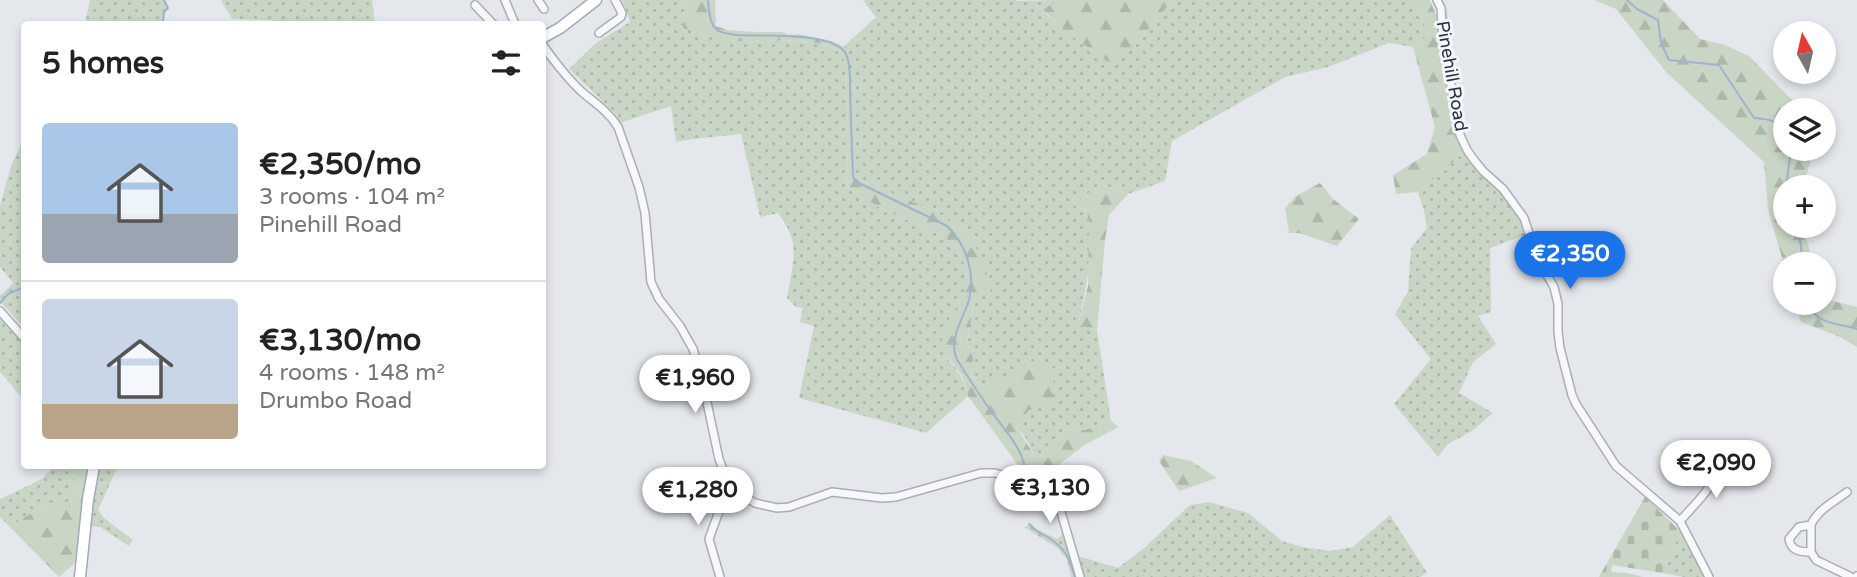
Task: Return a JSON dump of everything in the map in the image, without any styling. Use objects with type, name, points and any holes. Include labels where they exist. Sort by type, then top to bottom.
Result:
[{"type":"main road","points":[[546,36],[597,0]]},
{"type":"main road","points":[[80,577],[93,469]]},
{"type":"street","points":[[505,0],[514,21]]},
{"type":"street","points":[[538,0],[544,9]]},
{"type":"street","points":[[599,33],[621,17],[622,13],[615,0]]},
{"type":"street","name":"Pinehill Road","points":[[1437,0],[1441,8],[1443,42],[1460,135],[1474,160],[1503,189],[1524,218],[1537,258],[1554,287],[1558,303],[1560,348],[1576,404],[1616,466],[1679,521],[1709,577]]},
{"type":"street","points":[[475,4],[490,21]]},
{"type":"street","points":[[546,50],[581,91],[612,118],[618,127],[642,201],[647,226],[651,282],[659,299],[680,326],[693,349],[719,459],[724,475],[734,489],[755,503],[778,508],[789,507],[832,492],[896,497],[981,473],[995,473],[1044,488],[1052,494],[1061,512],[1080,577]]},
{"type":"street","points":[[546,62],[551,58]]},
{"type":"street","points":[[0,311],[21,335]]},
{"type":"street","points":[[1679,521],[1717,476],[1732,470],[1750,470]]},
{"type":"street","points":[[720,577],[709,539],[722,503],[734,489]]},
{"type":"street","points":[[1847,492],[1819,513],[1811,525],[1811,552],[1816,559],[1851,577]]},
{"type":"street","points":[[1811,525],[1799,527],[1789,539],[1794,549],[1811,552]]},
{"type":"green space","points":[[90,0],[164,0],[168,8],[164,12],[163,21],[86,21]]},
{"type":"green space","points":[[221,0],[372,0],[375,21],[274,21],[232,19]]},
{"type":"green space","points":[[622,0],[686,0],[683,27],[721,39],[811,42],[840,51],[846,77],[846,187],[886,211],[942,235],[954,245],[966,267],[967,283],[963,297],[950,317],[943,356],[953,364],[968,396],[926,433],[799,398],[814,326],[800,322],[803,308],[796,307],[787,298],[793,244],[786,224],[778,213],[760,217],[741,134],[676,142],[671,106],[620,123],[617,115],[569,69],[596,43],[630,22]]},
{"type":"green space","points":[[686,0],[715,0],[716,26],[727,30],[798,34],[832,41],[843,47],[849,63],[853,177],[941,216],[971,240],[983,261],[991,293],[975,298],[967,343],[973,358],[971,376],[980,385],[994,382],[1009,373],[1022,358],[1054,368],[1053,403],[1029,410],[1016,426],[1036,458],[1065,429],[1085,430],[1111,421],[1119,427],[1086,444],[1061,463],[1060,467],[1074,476],[1061,477],[1054,491],[1043,484],[1043,477],[1037,475],[1028,479],[968,396],[962,376],[952,362],[943,356],[942,341],[950,317],[963,297],[967,283],[966,267],[954,245],[942,235],[886,211],[846,187],[846,77],[840,51],[812,42],[720,39],[683,28]]},
{"type":"green space","points":[[863,0],[1058,0],[1043,11],[1106,61],[1135,45],[1173,0],[1411,0],[1416,5],[1429,35],[1413,47],[1389,43],[1328,67],[1285,77],[1172,141],[1165,181],[1128,194],[1100,185],[1073,205],[1087,211],[1090,239],[1087,282],[1078,324],[1097,330],[1111,421],[1085,430],[1065,429],[1036,458],[1016,426],[1029,410],[1012,373],[997,382],[980,385],[971,375],[973,358],[967,344],[975,297],[989,281],[975,247],[959,228],[946,219],[853,177],[849,63],[843,47],[876,17]]},
{"type":"green space","points":[[1058,0],[1173,0],[1135,45],[1115,63],[1106,61],[1064,30],[1043,10]]},
{"type":"green space","points":[[1411,0],[1430,0],[1436,15],[1447,9],[1449,51],[1465,152],[1418,192],[1396,194],[1393,175],[1427,154],[1435,127],[1413,47],[1429,35],[1416,5]]},
{"type":"green space","points":[[1594,0],[1663,0],[1700,39],[1725,45],[1749,56],[1773,80],[1773,84],[1776,84],[1790,98],[1773,98],[1773,161],[1811,161],[1806,175],[1773,175],[1773,226],[1768,209],[1764,162],[1666,72],[1616,9]]},
{"type":"green space","points":[[21,144],[21,325],[0,301],[0,296],[13,283],[0,267],[0,206],[11,166]]},
{"type":"green space","points":[[1465,152],[1501,189],[1518,214],[1526,235],[1490,248],[1491,312],[1478,316],[1496,344],[1473,362],[1459,393],[1493,413],[1472,431],[1448,444],[1438,457],[1394,404],[1431,359],[1395,314],[1408,292],[1411,248],[1427,228],[1418,192]]},
{"type":"green space","points":[[1320,183],[1333,199],[1359,219],[1337,246],[1299,233],[1289,233],[1285,208],[1296,196]]},
{"type":"green space","points":[[1100,185],[1128,194],[1109,215],[1097,330],[1078,325],[1088,286],[1089,224],[1087,211],[1072,205]]},
{"type":"green space","points":[[1776,238],[1806,238],[1810,252],[1780,252]]},
{"type":"green space","points":[[1836,302],[1857,307],[1857,347],[1840,337],[1801,322],[1799,315],[1836,315]]},
{"type":"green space","points":[[0,314],[21,338],[21,396],[0,372]]},
{"type":"green space","points":[[1163,455],[1191,461],[1217,478],[1179,491],[1159,461]]},
{"type":"green space","points":[[51,469],[75,469],[71,520],[54,498],[10,527],[0,517],[0,499],[42,479]]},
{"type":"green space","points":[[75,469],[87,469],[77,561],[59,577],[10,527],[54,498],[60,498],[71,518]]},
{"type":"green space","points":[[98,469],[117,469],[98,510],[104,518],[133,540],[129,546],[100,527],[89,526]]},
{"type":"green space","points":[[1645,497],[1682,533],[1666,558],[1668,574],[1612,565],[1611,572],[1643,577],[1599,577]]},
{"type":"green space","points":[[1209,502],[1248,513],[1282,541],[1330,551],[1353,547],[1390,515],[1427,573],[1420,577],[1083,577],[1075,555],[1118,568],[1190,505]]},
{"type":"green space","points":[[1032,524],[1036,529],[1057,539],[1064,533],[1077,577],[1071,577],[1067,559],[1056,547],[1024,527]]},
{"type":"green space","points":[[1682,533],[1704,577],[1668,574],[1666,558]]},
{"type":"waterway","points":[[163,21],[164,12],[168,8],[164,0]]},
{"type":"waterway","points":[[708,0],[712,24],[722,32],[813,38],[839,47],[846,54],[850,72],[853,177],[855,181],[947,226],[964,250],[970,269],[971,290],[954,342],[954,350],[964,371],[1018,449],[1025,468],[1025,477]]},
{"type":"waterway","points":[[1627,0],[1637,9],[1658,20],[1661,43],[1669,60],[1719,65],[1754,118],[1773,122]]},
{"type":"waterway","points":[[1788,175],[1789,161]]},
{"type":"waterway","points":[[1799,238],[1801,252]]},
{"type":"waterway","points":[[0,303],[8,294],[21,288]]},
{"type":"waterway","points":[[1816,315],[1857,329]]},
{"type":"waterway","points":[[1029,524],[1063,550],[1075,577]]}]
